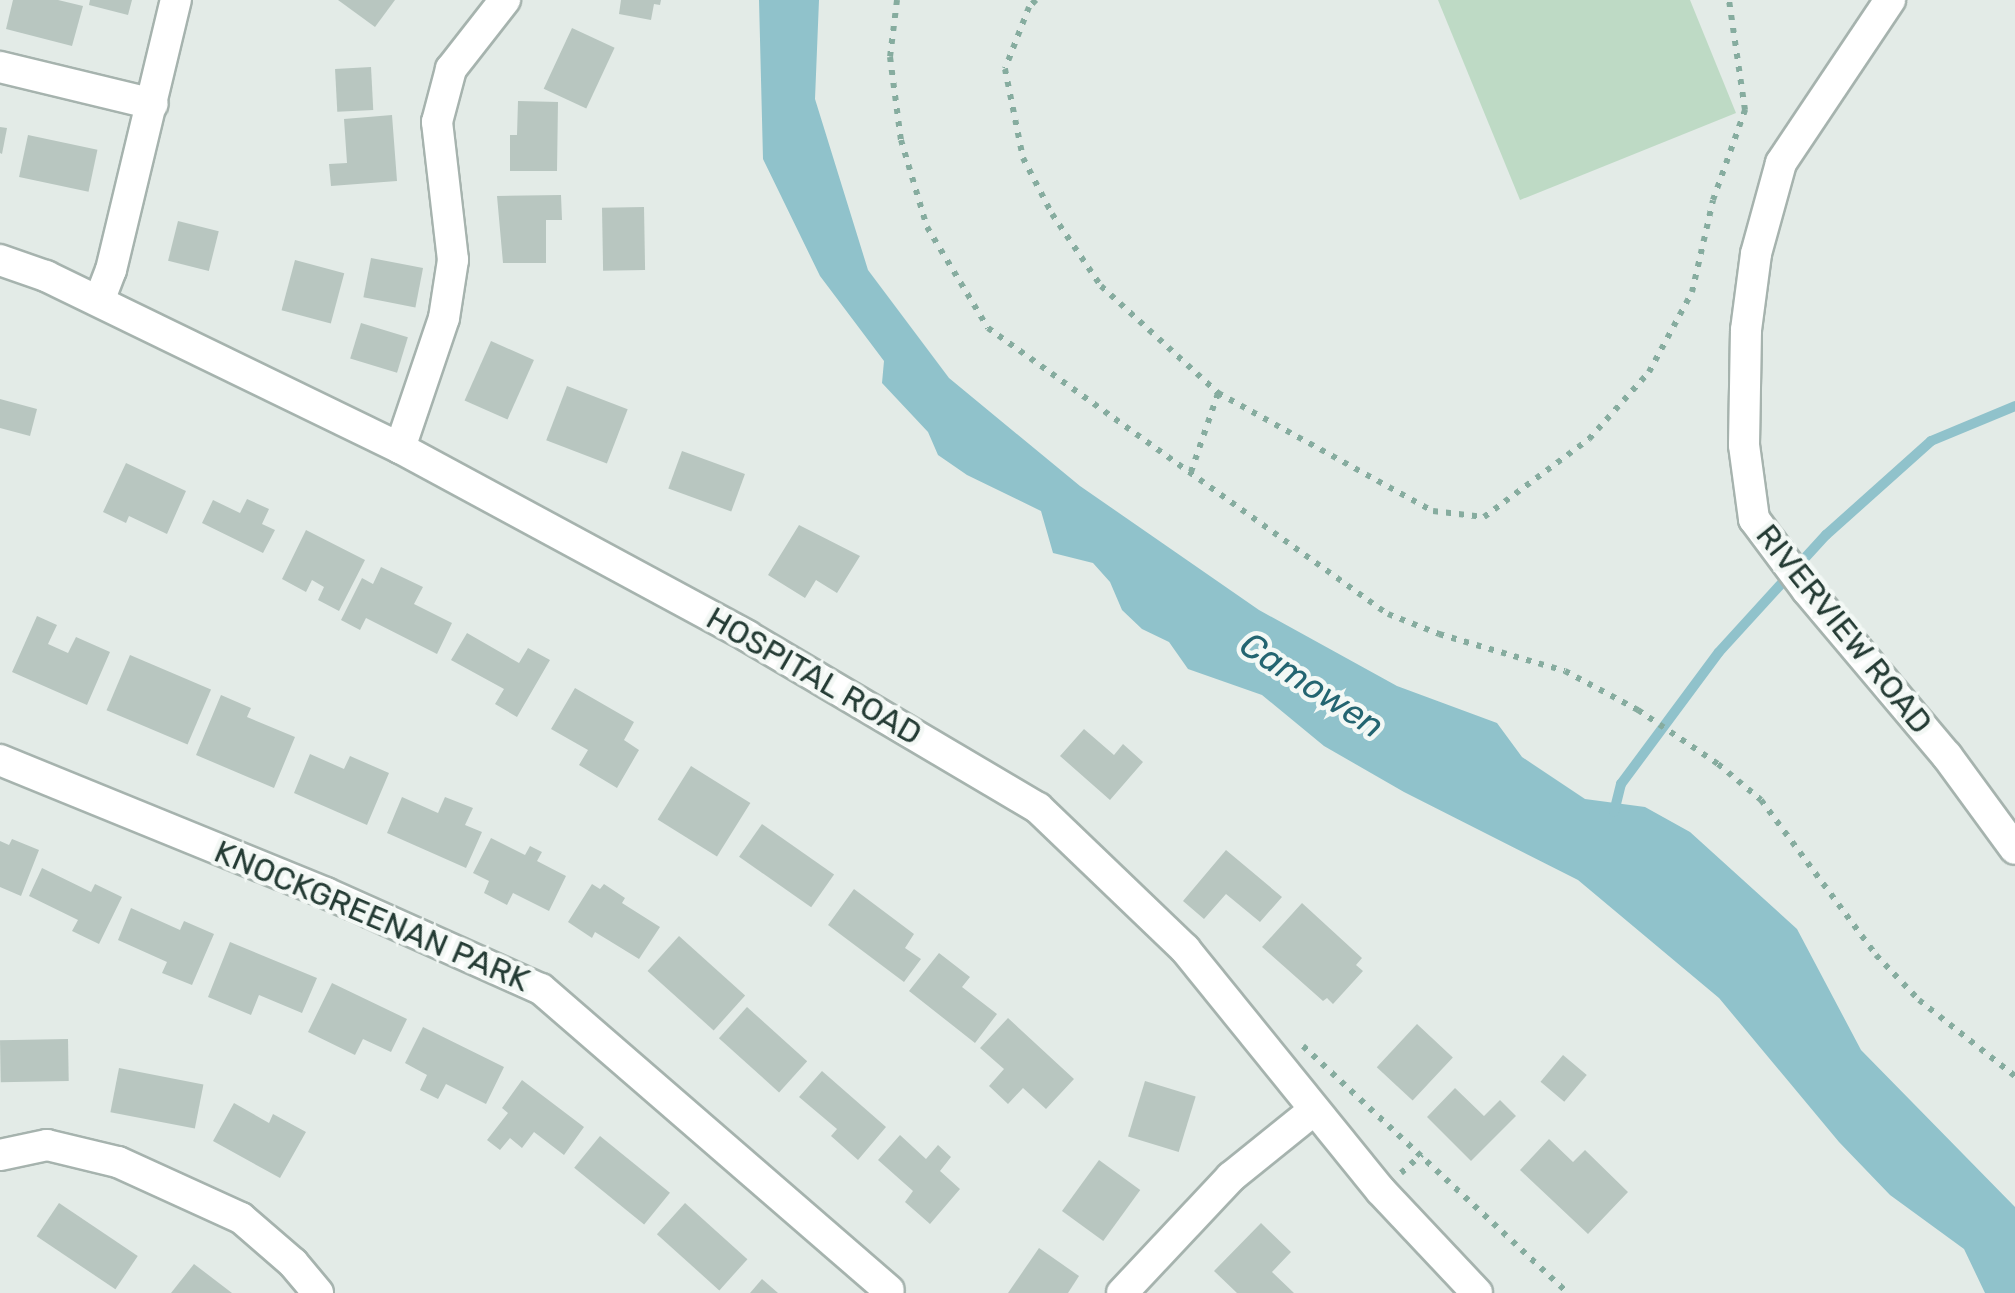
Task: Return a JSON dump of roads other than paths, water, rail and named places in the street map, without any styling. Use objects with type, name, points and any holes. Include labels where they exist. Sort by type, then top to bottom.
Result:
[{"type":"street","points":[[99,301],[153,104],[176,0]]},
{"type":"street","points":[[400,448],[444,318],[453,260],[437,122],[452,69],[482,24],[506,0]]},
{"type":"street","name":"RIVERVIEW ROAD","points":[[1890,0],[1781,163],[1756,254],[1746,330],[1744,445],[1754,519],[1807,590],[1947,756],[2015,850]]},
{"type":"street","points":[[0,66],[153,104]]},
{"type":"street","name":"HOSPITAL ROAD","points":[[0,260],[99,301],[400,448],[811,672],[1038,808],[1185,949],[1314,1110],[1477,1293]]},
{"type":"street","name":"KNOCKGREENAN PARK","points":[[0,760],[326,892],[542,989],[889,1290]]},
{"type":"street","points":[[1127,1291],[1230,1177],[1314,1110]]},
{"type":"street","points":[[0,1155],[47,1145],[118,1162],[242,1218],[292,1263],[318,1293]]},
{"type":"water","name":"Camowen","points":[[759,0],[819,0],[815,99],[868,270],[949,378],[1080,486],[1259,610],[1397,686],[1497,723],[1522,757],[1585,799],[1645,807],[1690,832],[1797,929],[1861,1050],[2015,1207],[2015,1293],[1985,1293],[1964,1249],[1890,1195],[1839,1142],[1719,998],[1578,880],[1404,792],[1324,746],[1262,695],[1188,669],[1169,642],[1142,629],[1122,610],[1110,582],[1093,563],[1053,553],[1041,511],[967,475],[938,455],[928,432],[882,383],[884,361],[820,276],[763,159]]},
{"type":"waterway","points":[[1614,812],[1621,784],[1719,652],[1826,535],[1931,441],[2015,406]]}]
